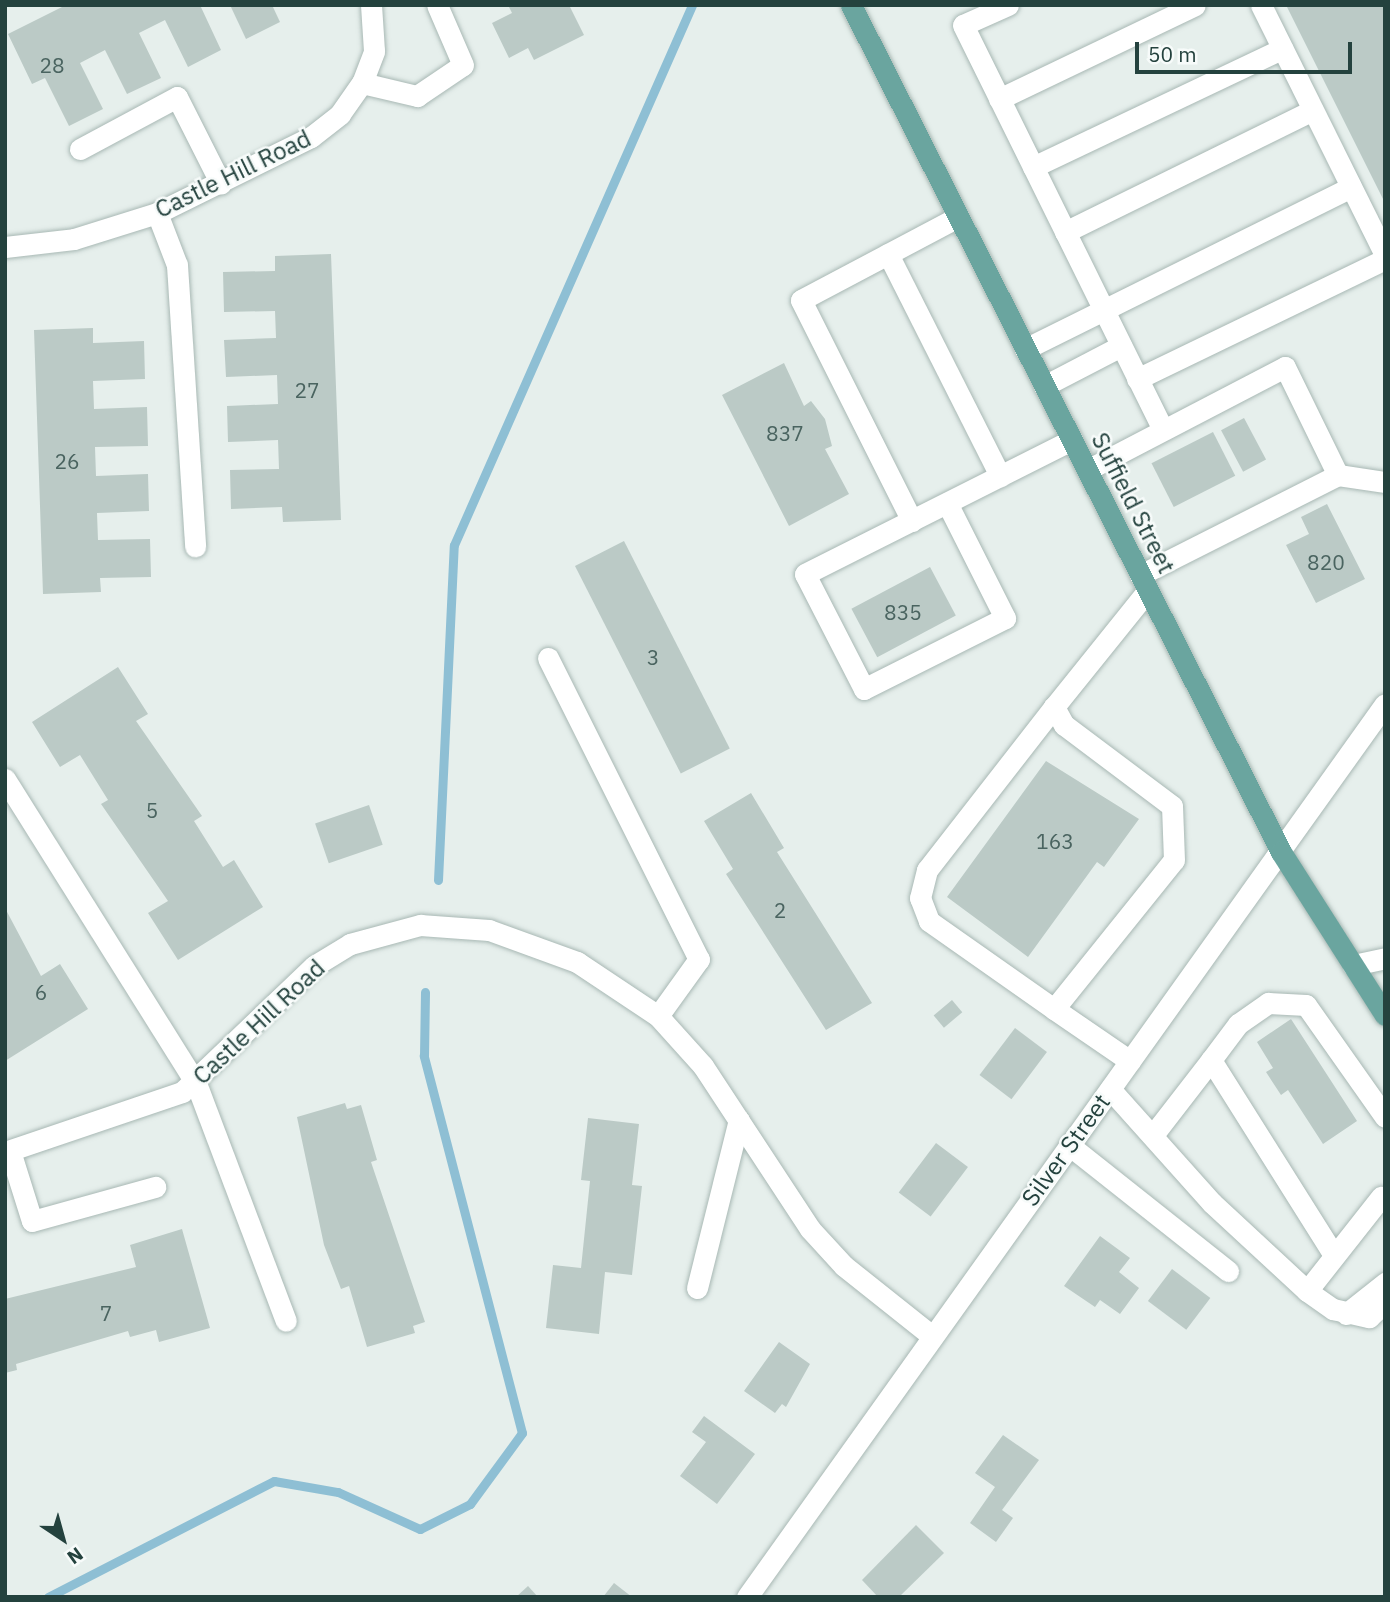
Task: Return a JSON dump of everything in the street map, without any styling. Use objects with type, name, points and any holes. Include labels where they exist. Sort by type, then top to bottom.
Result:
[{"type":"main road","name":"Suffield Street","points":[[854,6],[958,217],[1281,852],[1385,1015]]},
{"type":"street","name":"Castle Hill Road","points":[[5,247],[74,239],[157,213],[311,138],[340,114],[362,83],[374,51],[371,5]]},
{"type":"street","points":[[362,83],[417,96],[463,65],[437,5]]},
{"type":"street","points":[[1008,5],[963,25],[1163,429]]},
{"type":"street","points":[[999,99],[1195,5]]},
{"type":"street","points":[[1137,379],[1385,257],[1261,5]]},
{"type":"street","points":[[1033,167],[1282,48]]},
{"type":"street","points":[[80,149],[177,97],[221,184]]},
{"type":"street","points":[[1065,232],[1313,110]]},
{"type":"street","points":[[1025,349],[1102,307],[1351,187]]},
{"type":"street","points":[[157,213],[177,265],[195,545]]},
{"type":"street","points":[[912,521],[801,300],[958,217]]},
{"type":"street","points":[[888,254],[1000,476]]},
{"type":"street","points":[[1044,386],[1121,346]]},
{"type":"street","points":[[1087,470],[1285,367],[1338,475]]},
{"type":"street","points":[[947,503],[1004,618],[864,689],[805,574],[1072,440]]},
{"type":"street","points":[[1130,1062],[929,921],[920,898],[928,870],[1054,707],[1144,583],[1338,475],[1385,482]]},
{"type":"street","points":[[548,658],[699,959],[658,1016]]},
{"type":"street","name":"Silver Street","points":[[747,1597],[1385,704]]},
{"type":"street","points":[[1054,707],[1064,725],[1172,806],[1174,860],[1054,1009]]},
{"type":"street","points":[[5,779],[196,1083],[286,1321]]},
{"type":"street","name":"Castle Hill Road","points":[[8,1152],[142,1110],[196,1083],[314,967],[350,944],[403,927],[463,926],[535,944],[599,973],[658,1016],[739,1120],[827,1249],[933,1336]]},
{"type":"street","points":[[1353,965],[1385,958]]},
{"type":"street","points":[[1153,1135],[1238,1024],[1268,1003],[1306,1005],[1385,1117]]},
{"type":"street","points":[[1211,1060],[1334,1255]]},
{"type":"street","points":[[1110,1089],[1212,1203],[1307,1291],[1346,1314],[1368,1317],[1385,1302]]},
{"type":"street","points":[[697,1288],[739,1120]]},
{"type":"street","points":[[1069,1145],[1228,1271]]},
{"type":"street","points":[[8,1152],[32,1221],[155,1187]]},
{"type":"street","points":[[1307,1291],[1381,1197]]},
{"type":"street","points":[[1346,1314],[1385,1283]]},
{"type":"building","points":[[66,5],[200,5],[221,50],[188,67],[165,20],[139,33],[161,78],[127,94],[105,50],[80,63],[103,109],[69,126],[45,78],[32,84],[8,34]]},
{"type":"building","points":[[230,5],[272,5],[280,22],[246,39]]},
{"type":"building","points":[[508,5],[569,5],[584,35],[534,60],[528,48],[509,58],[492,23],[512,13]]},
{"type":"building","points":[[1286,5],[1385,5],[1385,203]]},
{"type":"building","points":[[331,254],[341,520],[283,522],[282,507],[231,509],[230,470],[279,469],[278,440],[228,442],[227,406],[278,404],[277,375],[226,377],[224,340],[276,338],[275,311],[224,312],[223,272],[275,271],[275,256]]},
{"type":"building","points":[[93,328],[93,343],[144,341],[145,379],[93,381],[94,409],[147,407],[148,446],[95,447],[96,476],[148,474],[149,511],[97,513],[98,540],[150,539],[151,577],[100,578],[101,592],[43,594],[34,330]]},
{"type":"building","points":[[784,363],[804,406],[811,401],[825,419],[832,446],[825,449],[849,494],[789,526],[722,395]]},
{"type":"building","points":[[1244,418],[1266,459],[1243,472],[1221,430]]},
{"type":"building","points":[[1213,432],[1235,476],[1174,507],[1152,463]]},
{"type":"building","points":[[1327,504],[1365,579],[1316,603],[1286,545],[1309,534],[1301,517]]},
{"type":"building","points":[[624,541],[730,749],[681,774],[575,566]]},
{"type":"building","points":[[930,567],[956,616],[877,657],[851,609]]},
{"type":"building","points":[[118,667],[148,714],[136,721],[202,816],[194,821],[223,867],[234,860],[263,907],[178,960],[148,913],[168,901],[101,804],[108,800],[80,755],[60,767],[32,722]]},
{"type":"building","points":[[1046,761],[1139,819],[1104,867],[1097,862],[1028,957],[947,897]]},
{"type":"building","points":[[751,793],[784,848],[777,852],[872,1003],[826,1030],[726,874],[733,869],[704,821]]},
{"type":"building","points":[[369,805],[383,845],[329,863],[315,824]]},
{"type":"building","points":[[5,908],[41,976],[60,964],[88,1009],[5,1061]]},
{"type":"building","points":[[952,1000],[962,1012],[944,1028],[934,1015]]},
{"type":"building","points":[[1291,1019],[1357,1121],[1323,1144],[1288,1090],[1281,1095],[1266,1072],[1273,1068],[1257,1042]]},
{"type":"building","points":[[1015,1028],[1047,1052],[1011,1099],[979,1075]]},
{"type":"building","points":[[345,1103],[347,1109],[361,1105],[377,1160],[371,1162],[425,1322],[413,1326],[415,1333],[367,1347],[349,1286],[341,1289],[324,1245],[297,1117]]},
{"type":"building","points":[[588,1118],[639,1124],[632,1185],[642,1186],[632,1275],[605,1272],[599,1334],[546,1328],[553,1265],[581,1268],[590,1181],[581,1180]]},
{"type":"building","points":[[936,1143],[968,1167],[931,1217],[899,1193]]},
{"type":"building","points":[[182,1229],[210,1328],[159,1342],[156,1330],[130,1337],[128,1331],[16,1364],[17,1370],[5,1373],[5,1299],[136,1267],[130,1245]]},
{"type":"building","points":[[1100,1236],[1130,1258],[1119,1272],[1139,1288],[1120,1314],[1100,1300],[1095,1307],[1064,1286]]},
{"type":"building","points":[[1172,1269],[1210,1298],[1186,1330],[1148,1301]]},
{"type":"building","points":[[779,1342],[810,1364],[786,1407],[782,1404],[775,1413],[744,1391]]},
{"type":"building","points":[[704,1416],[755,1454],[717,1504],[680,1476],[706,1442],[692,1432]]},
{"type":"building","points":[[1003,1435],[1039,1460],[1002,1510],[1013,1518],[996,1542],[970,1523],[995,1487],[975,1473]]},
{"type":"building","points":[[916,1525],[944,1553],[899,1597],[878,1597],[862,1580]]},
{"type":"building","points":[[614,1583],[632,1597],[603,1597]]},
{"type":"building","points":[[528,1586],[538,1597],[516,1597]]},
{"type":"waterway","points":[[438,880],[454,545],[692,5]]},
{"type":"waterway","points":[[48,1597],[274,1481],[338,1492],[420,1529],[470,1504],[522,1433],[424,1056],[425,992]]}]
